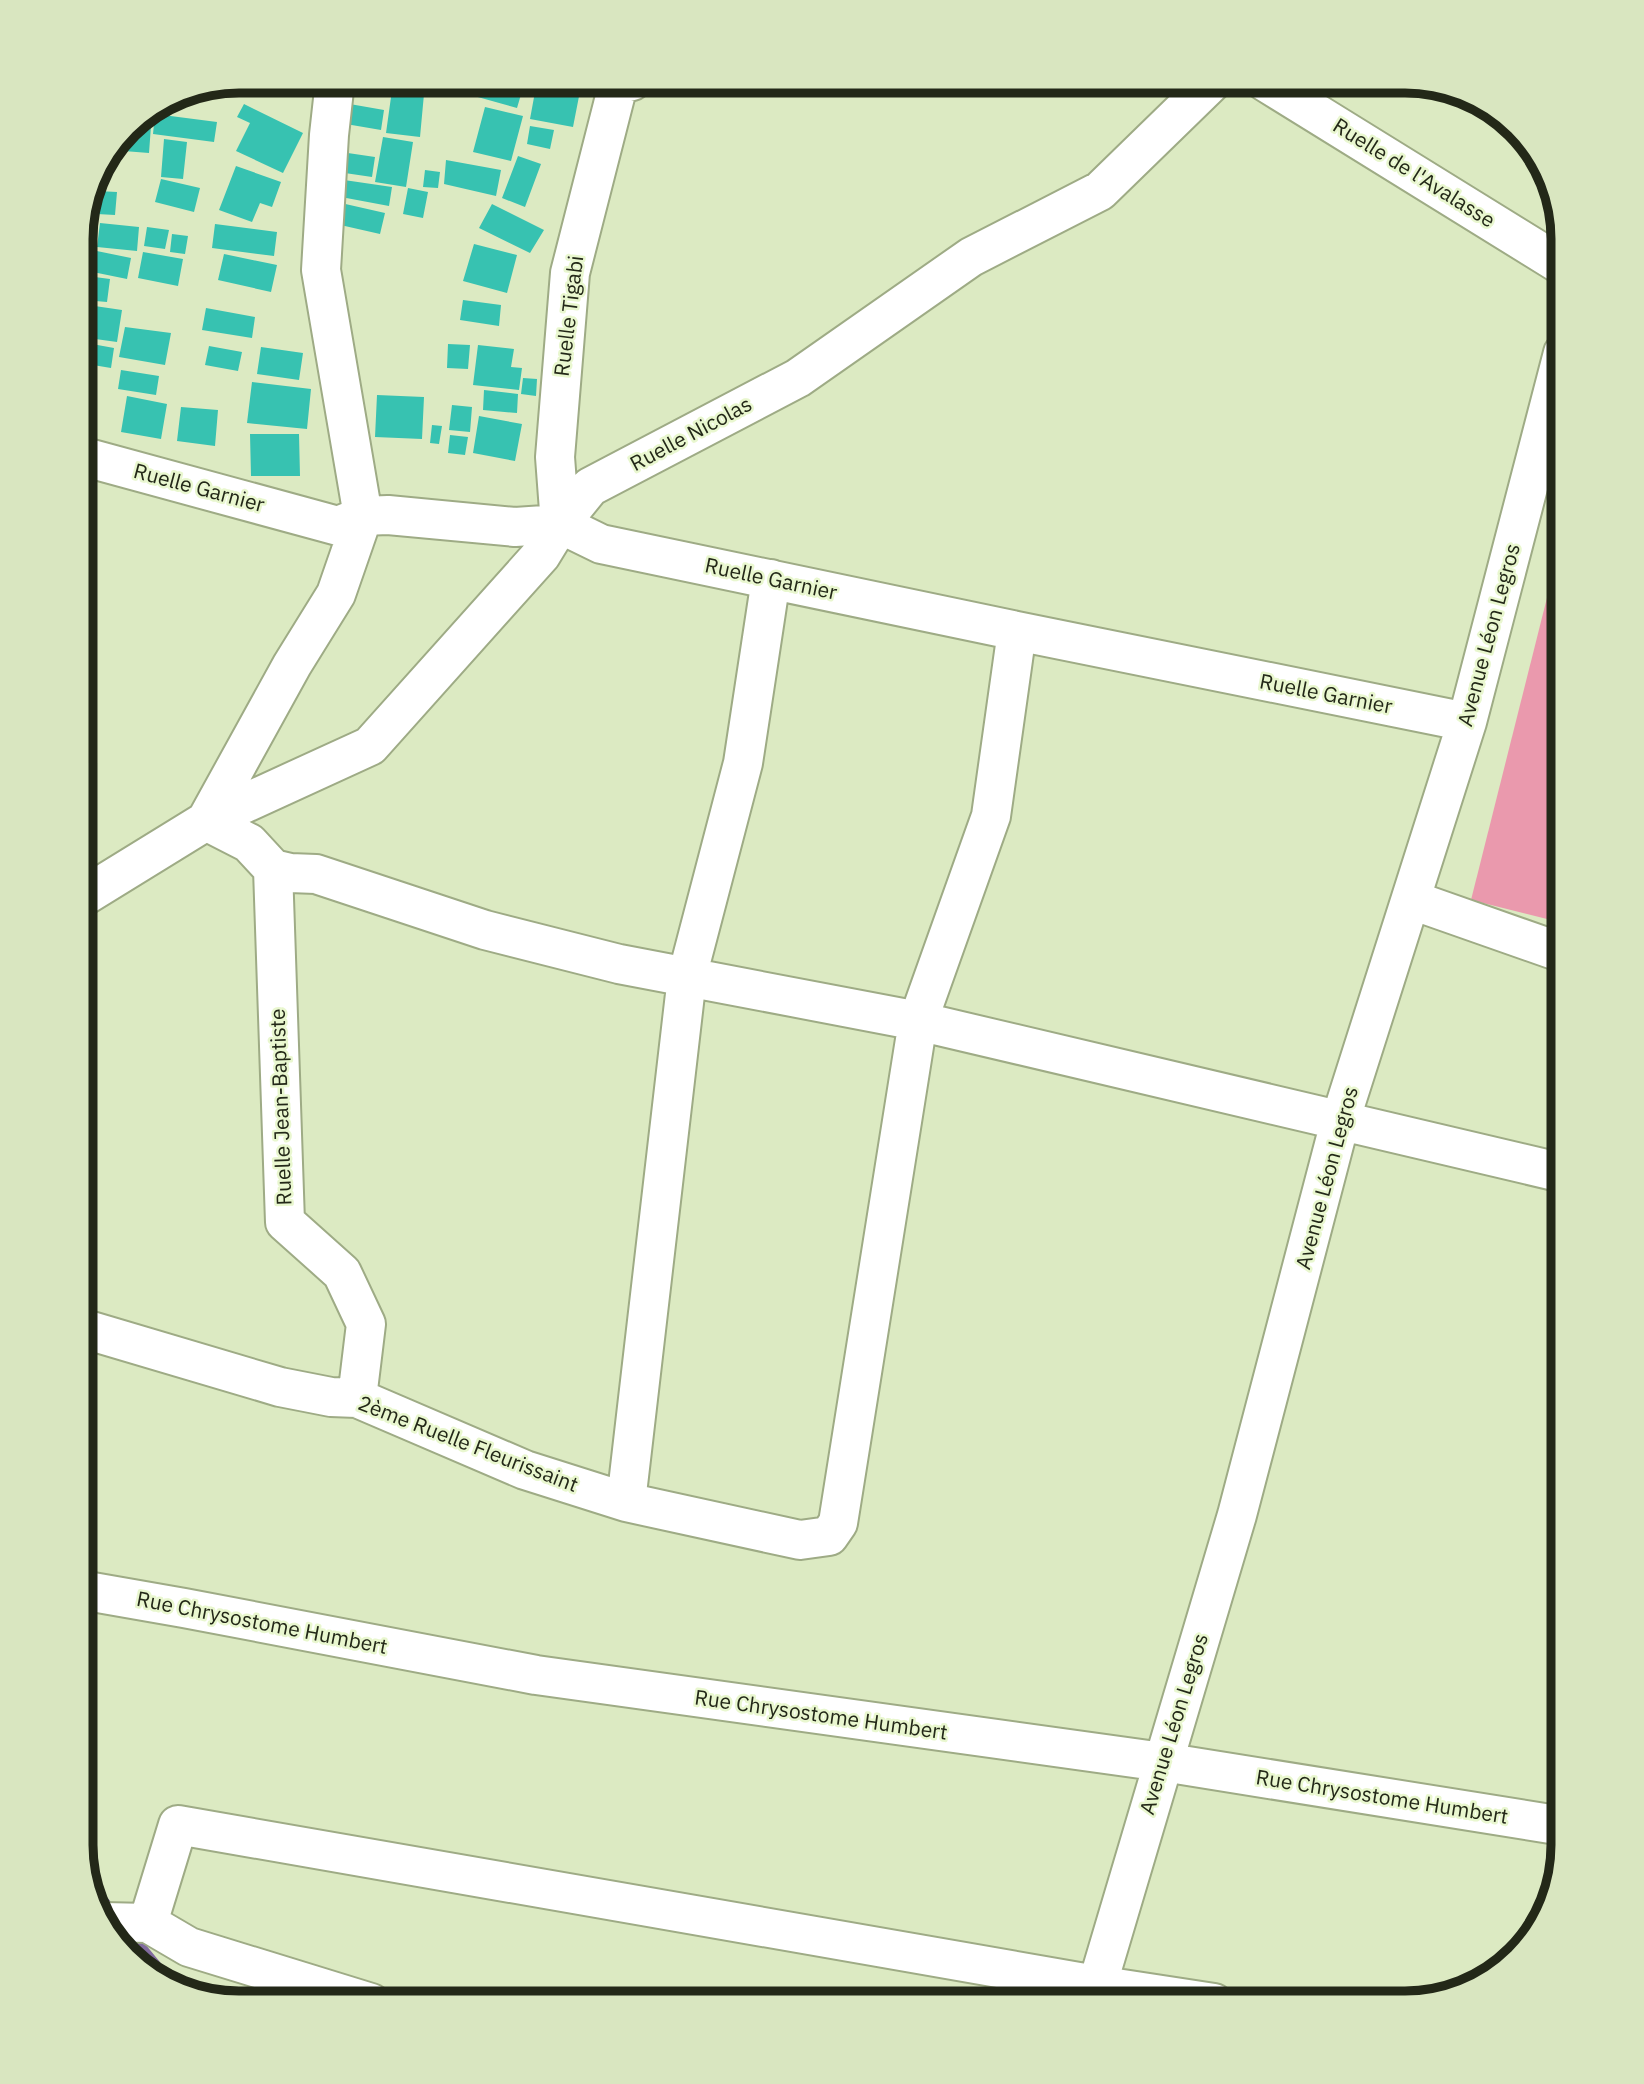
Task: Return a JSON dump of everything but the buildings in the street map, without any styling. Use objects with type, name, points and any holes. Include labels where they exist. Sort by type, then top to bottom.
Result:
[{"type":"street","points":[[334,93],[321,270],[363,516],[335,594],[292,665],[206,821],[249,843],[273,869],[316,874],[485,930],[619,964],[918,1021],[1341,1118],[1551,1170]]},
{"type":"street","name":"Ruelle Tigabi","points":[[560,524],[555,457],[570,273],[616,93]]},
{"type":"street","name":"Ruelle Nicolas","points":[[93,891],[206,821],[370,746],[541,555],[560,524],[590,487],[799,378],[971,257],[1100,191],[1201,93]]},
{"type":"street","name":"Ruelle de l'Avalasse","points":[[1283,93],[1551,259]]},
{"type":"street","name":"Avenue Léon Legros","points":[[1095,1991],[1237,1515],[1341,1118],[1467,722],[1551,400]]},
{"type":"street","name":"Ruelle Garnier","points":[[93,459],[338,526],[363,516],[388,515],[515,527],[560,524],[601,544],[1017,632],[1467,722]]},
{"type":"street","points":[[626,1502],[687,977],[743,763],[771,579]]},
{"type":"street","points":[[918,1021],[991,816],[1017,632]]},
{"type":"street","name":"Ruelle Jean-Baptiste","points":[[273,869],[285,1222],[341,1273],[366,1324],[357,1398]]},
{"type":"street","points":[[1412,900],[1551,949]]},
{"type":"street","name":"2ème Ruelle Fleurissaint","points":[[93,1332],[280,1387],[331,1397],[357,1398],[525,1470],[626,1502],[800,1540],[829,1535],[838,1523],[918,1021]]},
{"type":"street","name":"Rue Chrysostome Humbert","points":[[93,1592],[536,1675],[1163,1762],[1551,1824]]},
{"type":"street","points":[[330,1991],[188,1947],[128,1922],[178,1825],[1078,1991]]},
{"type":"shaded area","points":[[1551,582],[1551,920],[1471,900]]},
{"type":"waterway","points":[[106,1905],[114,1915]]},
{"type":"waterway","points":[[125,1929],[153,1963]]}]
